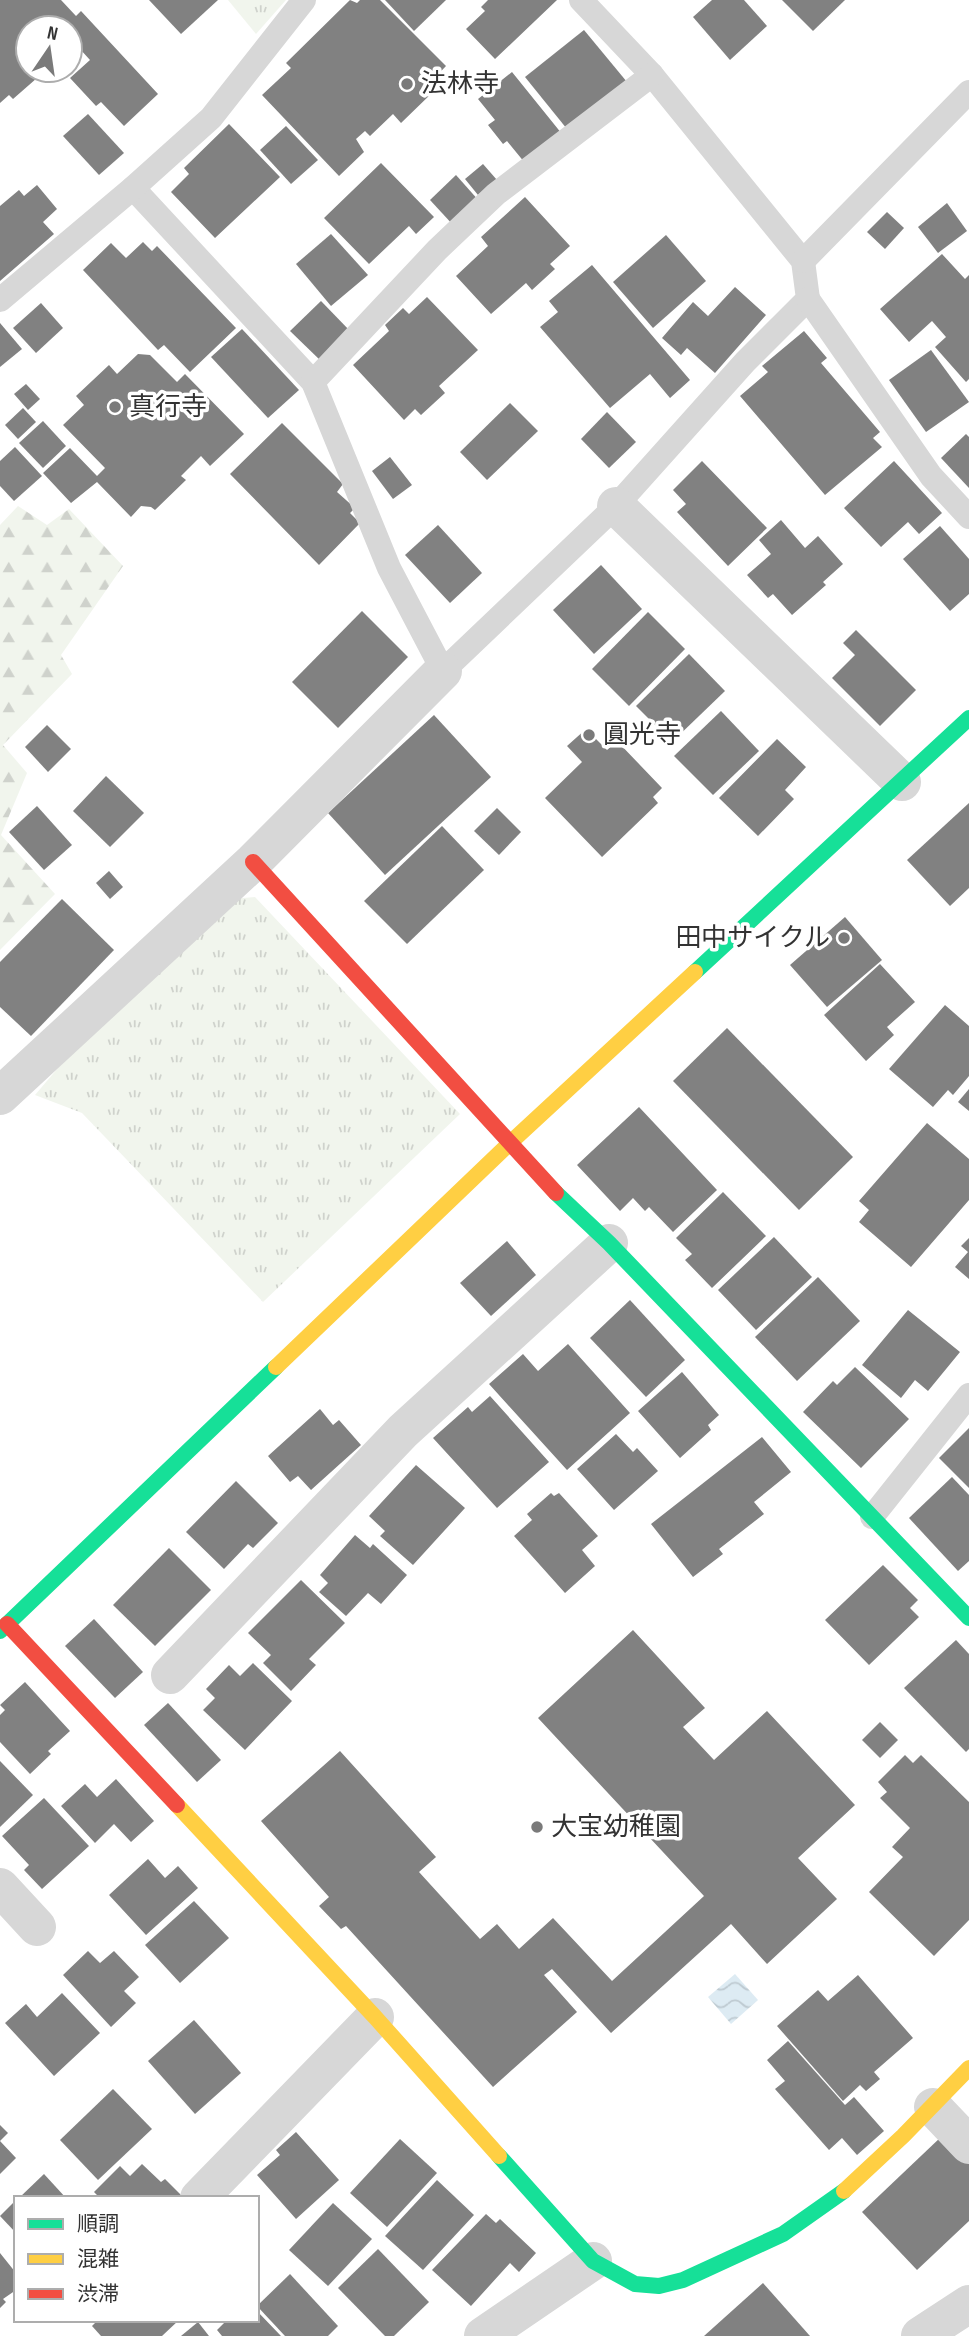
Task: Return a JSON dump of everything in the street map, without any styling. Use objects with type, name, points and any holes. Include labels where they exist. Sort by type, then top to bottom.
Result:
[{"type":"street","points":[[616,506],[902,782]]},
{"type":"street","points":[[7,1077],[253,862],[443,671]]},
{"type":"street","points":[[969,719],[511,1142],[4,1627],[375,2017],[593,2262],[635,2284],[659,2286],[683,2280],[783,2234],[845,2190],[933,2107],[969,2068]]},
{"type":"street","points":[[253,862],[541,1178],[609,1243],[969,1618]]},
{"type":"street","points":[[170,1675],[403,1431],[609,1243]]},
{"type":"street","points":[[0,1887],[37,1927]]},
{"type":"street","points":[[201,2196],[375,2017]]},
{"type":"street","points":[[933,2107],[969,2145]]},
{"type":"street","points":[[483,2336],[593,2262]]},
{"type":"street","points":[[920,2336],[969,2304]]},
{"type":"lane","points":[[0,300],[211,118],[304,0]]},
{"type":"lane","points":[[581,0],[652,75],[803,261],[808,299],[931,476],[969,517]]},
{"type":"lane","points":[[313,382],[438,250],[496,194],[652,75]]},
{"type":"lane","points":[[803,261],[969,92]]},
{"type":"lane","points":[[133,188],[313,382],[389,568],[443,671],[616,506],[745,362],[808,299]]},
{"type":"lane","points":[[872,1517],[969,1395]]},
{"type":"green space","points":[[228,0],[286,0],[256,34]]},
{"type":"green space","points":[[18,506],[47,525],[69,509],[123,566],[61,655],[72,674],[3,745],[27,773],[1,835],[55,894],[0,950],[0,525]]},
{"type":"green space","points":[[255,897],[460,1114],[263,1302],[82,1113],[35,1095],[58,1068],[232,899]]},
{"type":"water","points":[[735,1974],[758,2000],[731,2024],[708,1997]]},
{"type":"building","points":[[0,0],[61,0],[74,14],[14,14],[14,84],[30,84],[13,99],[9,95],[0,103]]},
{"type":"building","points":[[149,0],[218,0],[181,34]]},
{"type":"building","points":[[350,0],[357,3],[360,0],[380,0],[446,66],[427,86],[433,92],[401,123],[393,114],[370,136],[365,131],[356,139],[364,152],[339,176],[262,95],[291,68],[286,63]]},
{"type":"building","points":[[385,0],[446,0],[414,31]]},
{"type":"building","points":[[488,0],[557,0],[495,59],[466,29],[485,11],[481,7]]},
{"type":"building","points":[[712,0],[744,0],[767,26],[730,60],[693,17]]},
{"type":"building","points":[[782,0],[845,0],[813,31]]},
{"type":"building","points":[[84,14],[158,94],[124,126],[101,102],[96,106],[76,84],[84,84],[84,65],[90,60],[84,53]]},
{"type":"building","points":[[584,30],[627,82],[567,129],[525,77]]},
{"type":"building","points":[[512,72],[562,134],[525,163],[507,141],[503,144],[488,125],[495,120],[478,99]]},
{"type":"building","points":[[88,114],[124,153],[99,175],[63,136]]},
{"type":"building","points":[[229,124],[280,177],[215,238],[171,192],[189,174],[184,168]]},
{"type":"building","points":[[286,126],[318,160],[291,184],[260,150]]},
{"type":"building","points":[[381,163],[434,217],[416,234],[409,226],[369,264],[324,218]]},
{"type":"building","points":[[483,164],[497,180],[478,195],[465,179]]},
{"type":"building","points":[[456,175],[480,202],[454,226],[430,200]]},
{"type":"building","points":[[37,185],[57,209],[43,222],[54,234],[0,281],[0,206],[19,190],[24,196]]},
{"type":"building","points":[[525,197],[570,246],[550,264],[555,269],[532,290],[526,283],[491,314],[456,276],[488,246],[481,237]]},
{"type":"building","points":[[947,203],[967,231],[938,253],[918,227]]},
{"type":"building","points":[[887,212],[904,228],[885,249],[867,232]]},
{"type":"building","points":[[331,234],[368,275],[331,306],[296,264]]},
{"type":"building","points":[[666,235],[706,281],[653,328],[613,282]]},
{"type":"building","points":[[143,242],[152,251],[157,246],[236,328],[190,372],[164,345],[158,350],[83,270],[111,243],[126,258]]},
{"type":"building","points":[[942,254],[965,279],[969,275],[969,379],[966,382],[935,347],[946,337],[932,321],[909,342],[880,309]]},
{"type":"building","points":[[592,265],[690,380],[670,398],[650,374],[610,408],[540,327],[558,312],[549,301]]},
{"type":"building","points":[[735,287],[766,315],[715,373],[687,348],[681,355],[662,338],[693,302],[708,316]]},
{"type":"building","points":[[427,297],[478,350],[439,386],[445,393],[421,415],[415,409],[404,420],[353,365],[389,331],[385,325],[403,308],[409,314]]},
{"type":"building","points":[[321,301],[351,332],[321,361],[290,331]]},
{"type":"building","points":[[41,303],[63,328],[36,353],[13,328]]},
{"type":"building","points":[[0,323],[22,349],[0,367]]},
{"type":"building","points":[[242,329],[299,390],[268,418],[211,357]]},
{"type":"building","points":[[804,331],[827,358],[821,363],[880,432],[873,438],[882,447],[825,495],[740,396],[768,372],[762,366]]},
{"type":"building","points":[[931,350],[969,402],[926,432],[889,380]]},
{"type":"building","points":[[138,354],[150,355],[177,382],[185,374],[244,434],[210,466],[201,456],[181,476],[186,480],[155,510],[141,506],[131,517],[97,482],[71,503],[43,473],[70,448],[97,476],[105,468],[63,425],[84,405],[76,396],[109,365],[117,374]]},
{"type":"building","points":[[26,384],[40,399],[28,410],[14,394]]},
{"type":"building","points":[[510,403],[538,431],[487,480],[460,452]]},
{"type":"building","points":[[23,408],[36,422],[18,439],[5,425]]},
{"type":"building","points":[[607,412],[636,442],[609,468],[581,439]]},
{"type":"building","points":[[43,421],[66,446],[43,468],[19,443]]},
{"type":"building","points":[[282,423],[343,484],[337,492],[355,508],[350,513],[360,523],[319,565],[230,474]]},
{"type":"building","points":[[966,434],[969,437],[969,488],[941,458]]},
{"type":"building","points":[[15,447],[42,476],[14,501],[0,486],[0,461]]},
{"type":"building","points":[[390,457],[412,485],[393,499],[372,471]]},
{"type":"building","points":[[702,461],[767,528],[728,566],[677,512],[686,504],[673,490]]},
{"type":"building","points":[[894,461],[942,513],[919,534],[908,522],[881,547],[844,508]]},
{"type":"building","points":[[781,520],[805,548],[818,536],[843,564],[823,582],[826,585],[792,615],[773,594],[768,598],[747,575],[771,554],[759,540]]},
{"type":"building","points":[[438,525],[482,573],[450,603],[405,555]]},
{"type":"building","points":[[940,526],[969,559],[969,594],[950,611],[903,559]]},
{"type":"building","points":[[601,565],[642,609],[594,654],[553,610]]},
{"type":"building","points":[[362,611],[408,657],[338,728],[292,682]]},
{"type":"building","points":[[648,612],[685,649],[629,706],[592,669]]},
{"type":"building","points":[[856,630],[916,690],[880,726],[832,678],[855,655],[843,643]]},
{"type":"building","points":[[689,654],[725,691],[672,742],[636,706]]},
{"type":"building","points":[[721,711],[759,751],[713,795],[674,756]]},
{"type":"building","points":[[434,715],[491,777],[385,875],[328,813]]},
{"type":"building","points":[[47,725],[71,749],[48,772],[25,747]]},
{"type":"building","points":[[586,729],[607,750],[617,741],[662,788],[653,797],[658,803],[602,857],[545,798],[582,762],[567,746]]},
{"type":"building","points":[[777,739],[806,767],[785,790],[794,799],[758,836],[719,798]]},
{"type":"building","points":[[106,776],[144,813],[110,847],[73,811]]},
{"type":"building","points":[[969,803],[969,888],[950,906],[907,860]]},
{"type":"building","points":[[37,806],[72,845],[44,870],[9,832]]},
{"type":"building","points":[[497,808],[521,832],[499,855],[474,831]]},
{"type":"building","points":[[442,826],[484,870],[407,944],[364,901]]},
{"type":"building","points":[[109,871],[123,887],[110,899],[96,883]]},
{"type":"building","points":[[62,899],[114,950],[31,1036],[0,1007],[0,962]]},
{"type":"building","points":[[845,917],[882,960],[827,1007],[790,965]]},
{"type":"building","points":[[880,964],[915,1002],[887,1027],[894,1035],[866,1061],[824,1015]]},
{"type":"building","points":[[945,1005],[969,1026],[969,1076],[953,1095],[948,1090],[933,1107],[889,1069]]},
{"type":"building","points":[[727,1028],[853,1157],[799,1210],[673,1081]]},
{"type":"building","points":[[969,1089],[969,1111],[958,1102]]},
{"type":"building","points":[[639,1107],[717,1190],[673,1232],[649,1207],[645,1211],[633,1198],[620,1211],[577,1165]]},
{"type":"building","points":[[927,1123],[969,1159],[969,1200],[911,1267],[859,1222],[869,1210],[859,1201]]},
{"type":"building","points":[[723,1192],[766,1236],[712,1288],[685,1260],[692,1254],[676,1238]]},
{"type":"building","points":[[774,1237],[812,1277],[756,1330],[718,1290]]},
{"type":"building","points":[[969,1238],[969,1279],[955,1267],[968,1252],[961,1246]]},
{"type":"building","points":[[507,1241],[536,1275],[491,1316],[460,1283]]},
{"type":"building","points":[[818,1277],[860,1321],[797,1381],[755,1337]]},
{"type":"building","points":[[630,1300],[685,1360],[646,1397],[590,1338]]},
{"type":"building","points":[[908,1310],[960,1352],[928,1391],[915,1380],[901,1398],[862,1365]]},
{"type":"building","points":[[568,1344],[630,1413],[567,1470],[489,1384],[523,1354],[538,1371]]},
{"type":"building","points":[[855,1367],[909,1419],[861,1468],[803,1412],[833,1381],[837,1385]]},
{"type":"building","points":[[682,1372],[719,1415],[708,1425],[711,1430],[680,1458],[638,1411]]},
{"type":"building","points":[[490,1396],[549,1462],[497,1508],[433,1438],[468,1407],[472,1412]]},
{"type":"building","points":[[320,1409],[333,1425],[339,1420],[361,1445],[311,1490],[298,1476],[290,1482],[268,1456]]},
{"type":"building","points":[[969,1428],[969,1488],[939,1458]]},
{"type":"building","points":[[616,1434],[633,1452],[637,1448],[658,1471],[614,1510],[577,1469]]},
{"type":"building","points":[[762,1437],[791,1472],[754,1502],[764,1514],[719,1549],[723,1554],[693,1577],[651,1524]]},
{"type":"building","points":[[416,1465],[465,1508],[413,1565],[380,1536],[385,1531],[369,1516]]},
{"type":"building","points":[[952,1477],[969,1495],[969,1561],[958,1571],[909,1518]]},
{"type":"building","points":[[236,1481],[278,1523],[253,1548],[248,1544],[224,1569],[186,1532]]},
{"type":"building","points":[[551,1493],[554,1496],[559,1493],[598,1536],[582,1550],[595,1566],[565,1593],[514,1536],[532,1520],[527,1514]]},
{"type":"building","points":[[355,1535],[370,1548],[373,1544],[407,1575],[381,1604],[368,1593],[346,1616],[319,1592],[328,1583],[320,1575]]},
{"type":"building","points":[[169,1548],[211,1590],[155,1646],[113,1605]]},
{"type":"building","points":[[883,1565],[918,1600],[910,1608],[919,1617],[869,1665],[825,1620]]},
{"type":"building","points":[[301,1580],[345,1623],[309,1659],[316,1665],[291,1691],[263,1663],[271,1655],[248,1633]]},
{"type":"building","points":[[94,1619],[143,1672],[115,1698],[65,1646]]},
{"type":"building","points":[[633,1630],[705,1708],[683,1727],[714,1760],[767,1711],[855,1805],[798,1858],[837,1899],[767,1964],[731,1924],[611,2033],[552,1969],[544,1975],[577,2012],[493,2087],[346,1926],[341,1929],[319,1906],[329,1897],[261,1821],[340,1751],[436,1857],[419,1872],[480,1939],[497,1924],[519,1949],[553,1918],[612,1981],[704,1896],[538,1718]]},
{"type":"building","points":[[956,1640],[969,1654],[969,1749],[966,1752],[904,1688]]},
{"type":"building","points":[[253,1663],[292,1701],[245,1750],[203,1710],[215,1698],[206,1689],[229,1665],[240,1676]]},
{"type":"building","points":[[25,1682],[70,1731],[48,1751],[51,1754],[30,1774],[0,1742],[0,1715],[5,1710],[0,1705]]},
{"type":"building","points":[[168,1703],[221,1760],[197,1782],[144,1725]]},
{"type":"building","points":[[880,1722],[898,1740],[880,1758],[862,1740]]},
{"type":"building","points":[[905,1755],[913,1763],[921,1755],[969,1802],[969,1920],[934,1956],[869,1892],[903,1857],[892,1847],[910,1828],[880,1798],[887,1792],[878,1782]]},
{"type":"building","points":[[0,1761],[33,1795],[0,1827]]},
{"type":"building","points":[[116,1779],[154,1821],[131,1842],[114,1824],[95,1843],[61,1806],[85,1784],[97,1797]]},
{"type":"building","points":[[44,1798],[89,1846],[42,1889],[24,1870],[29,1865],[2,1836]]},
{"type":"building","points":[[148,1859],[165,1878],[178,1866],[198,1888],[146,1935],[109,1895]]},
{"type":"building","points":[[194,1901],[229,1938],[180,1983],[145,1945]]},
{"type":"building","points":[[88,1951],[100,1963],[114,1951],[139,1977],[124,1991],[136,2003],[111,2027],[63,1975]]},
{"type":"building","points":[[858,1975],[913,2038],[874,2072],[880,2079],[866,2091],[860,2085],[843,2101],[777,2026],[818,1990],[828,2001]]},
{"type":"building","points":[[62,1993],[100,2033],[54,2076],[5,2023],[26,2004],[37,2017]]},
{"type":"building","points":[[194,2020],[241,2073],[195,2114],[148,2061]]},
{"type":"building","points":[[788,2041],[845,2105],[854,2097],[884,2131],[857,2155],[842,2138],[829,2150],[775,2089],[785,2081],[767,2060]]},
{"type":"building","points":[[113,2089],[152,2129],[98,2180],[60,2140]]},
{"type":"building","points":[[0,2125],[8,2133],[0,2141]]},
{"type":"building","points":[[296,2132],[339,2180],[296,2219],[257,2175],[280,2155],[276,2150]]},
{"type":"building","points":[[942,2136],[969,2164],[969,2221],[917,2270],[862,2212]]},
{"type":"building","points":[[400,2139],[437,2173],[387,2227],[350,2193]]},
{"type":"building","points":[[0,2141],[16,2158],[0,2174]]},
{"type":"building","points":[[142,2164],[161,2182],[165,2179],[182,2196],[98,2196],[94,2192],[120,2166],[130,2176]]},
{"type":"building","points":[[44,2174],[64,2196],[21,2196]]},
{"type":"building","points":[[437,2180],[474,2215],[423,2270],[385,2236]]},
{"type":"building","points":[[14,2202],[14,2231],[0,2216]]},
{"type":"building","points":[[333,2203],[372,2239],[328,2286],[289,2250]]},
{"type":"building","points":[[486,2214],[496,2223],[500,2219],[536,2253],[519,2272],[510,2263],[471,2306],[432,2270]]},
{"type":"building","points":[[378,2249],[429,2302],[394,2336],[385,2336],[338,2288]]},
{"type":"building","points":[[0,2253],[14,2270],[14,2291],[3,2299],[6,2302],[0,2308]]},
{"type":"building","points":[[290,2274],[338,2326],[328,2336],[285,2336],[259,2308],[259,2304]]},
{"type":"building","points":[[763,2283],[810,2336],[704,2336]]},
{"type":"building","points":[[259,2313],[281,2336],[222,2336],[217,2330],[225,2322],[259,2322]]},
{"type":"building","points":[[96,2322],[177,2322],[162,2336],[101,2336],[92,2326]]},
{"type":"building","points":[[198,2322],[209,2336],[181,2336]]},
{"type":"traffic: fast","points":[[695,972],[969,718]]},
{"type":"traffic: fast","points":[[556,1193],[609,1243],[969,1618]]},
{"type":"traffic: fast","points":[[0,1631],[276,1367]]},
{"type":"traffic: fast","points":[[499,2156],[593,2261],[635,2284],[659,2286],[683,2280],[783,2234],[844,2191]]},
{"type":"traffic: slow","points":[[276,1367],[511,1142],[695,972]]},
{"type":"traffic: slow","points":[[177,1805],[375,2017],[499,2156]]},
{"type":"traffic: slow","points":[[844,2191],[903,2136],[969,2068]]},
{"type":"traffic: jam","points":[[253,862],[556,1193]]},
{"type":"traffic: jam","points":[[7,1624],[177,1805]]},
{"type":"place","name":"法林寺","points":[[407,84]]},
{"type":"place","name":"真行寺","points":[[115,407]]},
{"type":"place","name":"圓光寺","points":[[589,735]]},
{"type":"place","name":"田中サイクル","points":[[844,938]]},
{"type":"place","name":"大宝幼稚園","points":[[537,1827]]}]
